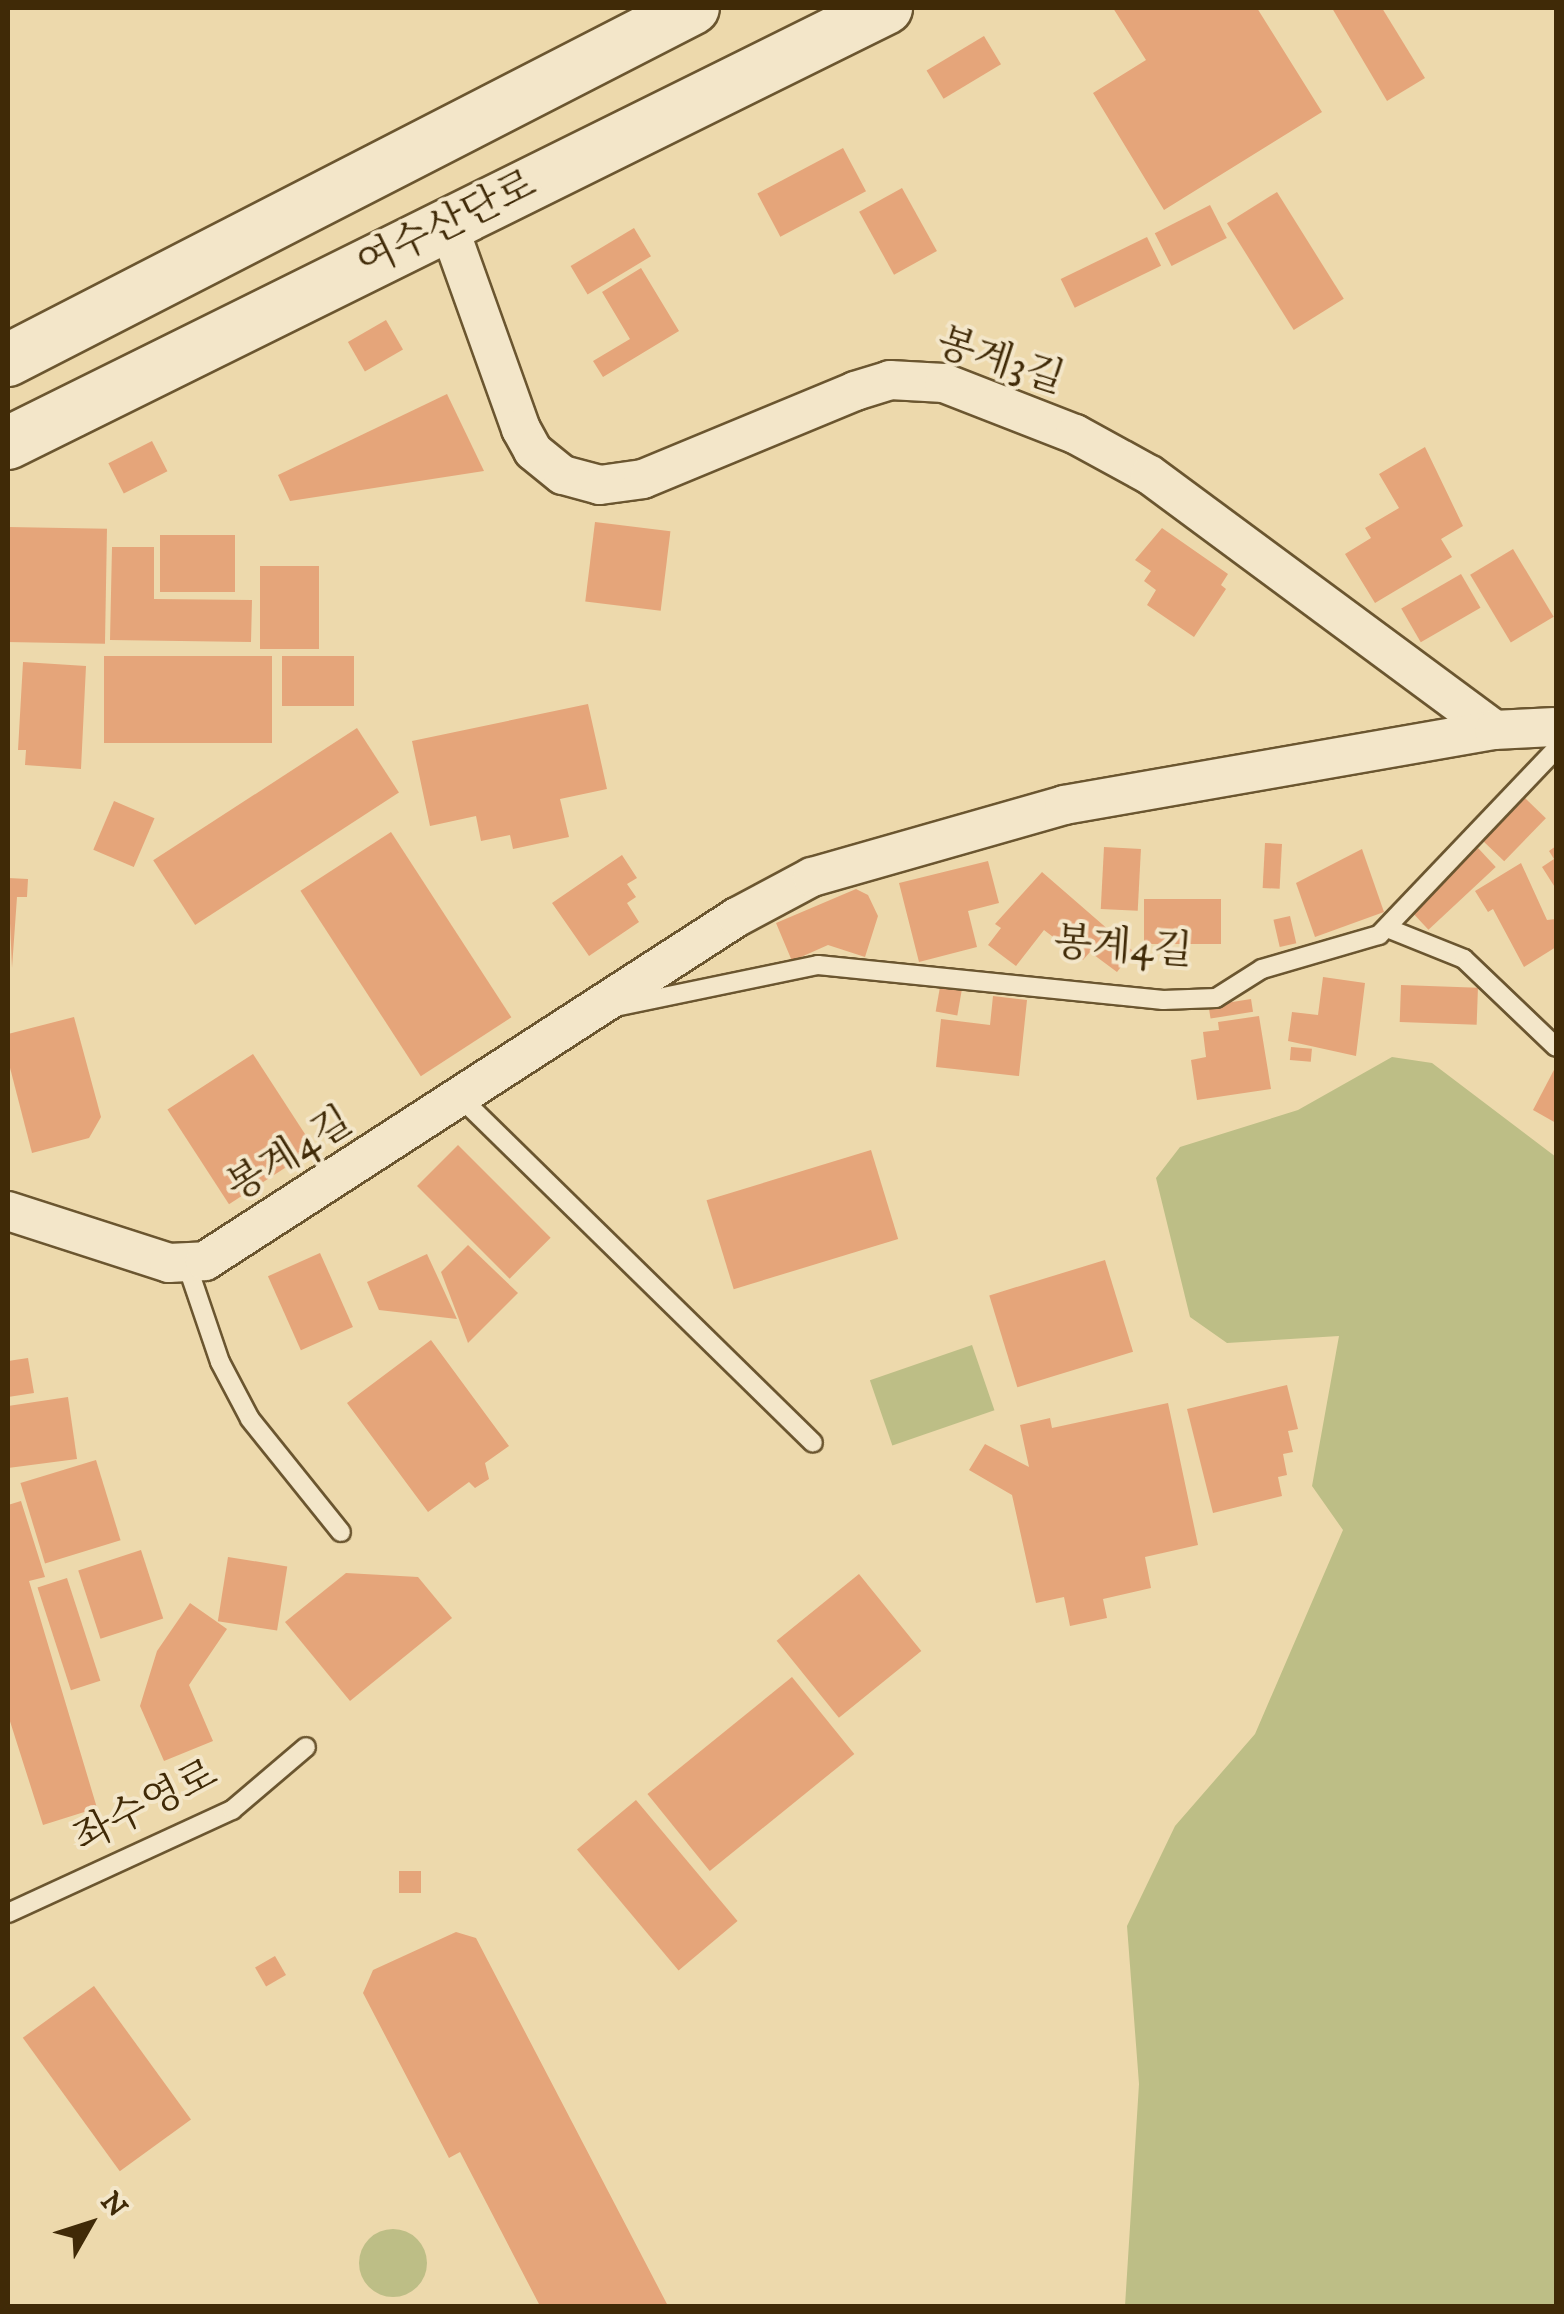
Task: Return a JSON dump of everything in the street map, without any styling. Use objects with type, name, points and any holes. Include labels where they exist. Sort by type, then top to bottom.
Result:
[{"type":"street","name":"여수산단로","points":[[8,360],[693,8]]},
{"type":"street","name":"여수산단로","points":[[8,443],[886,8]]},
{"type":"street","name":"봉계3길","points":[[448,225],[521,429],[533,451],[562,475],[624,483],[890,380],[944,383],[1074,434],[1150,475],[1494,730]]},
{"type":"street","points":[[1494,730],[1556,727]]},
{"type":"street","name":"봉계4길","points":[[187,1265],[222,1252],[771,897],[860,862],[1064,805],[1494,730]]},
{"type":"street","points":[[8,1211],[187,1265]]},
{"type":"lane","name":"봉계4길","points":[[595,1012],[818,964],[1162,1000],[1209,999],[1262,968],[1360,945],[1387,928],[1556,749]]},
{"type":"lane","points":[[1387,928],[1464,959],[1556,1048]]},
{"type":"lane","points":[[462,1099],[813,1443]]},
{"type":"lane","points":[[187,1265],[220,1362],[250,1419],[341,1532]]},
{"type":"lane","name":"좌수영로","points":[[8,1914],[232,1810],[306,1747]]},
{"type":"green space","points":[[1392,1057],[1432,1063],[1556,1157],[1556,2306],[1125,2306],[1139,2084],[1127,1926],[1175,1826],[1255,1734],[1343,1530],[1312,1486],[1339,1336],[1227,1343],[1190,1317],[1156,1178],[1180,1147],[1298,1110]]},
{"type":"green space","points":[[972,1345],[994,1410],[892,1445],[870,1380]]},
{"type":"green space","points":[[393,2229],[417,2239],[427,2263],[417,2287],[393,2297],[369,2287],[359,2263],[369,2239]]},
{"type":"building","points":[[1113,8],[1257,8],[1322,112],[1164,210],[1093,93],[1146,60]]},
{"type":"building","points":[[1332,8],[1382,8],[1425,78],[1387,101]]},
{"type":"building","points":[[984,36],[1001,64],[944,99],[927,71]]},
{"type":"building","points":[[843,148],[866,191],[780,237],[757,194]]},
{"type":"building","points":[[902,188],[937,251],[894,275],[859,212]]},
{"type":"building","points":[[1277,192],[1344,299],[1294,330],[1227,223]]},
{"type":"building","points":[[1210,205],[1227,238],[1172,266],[1155,233]]},
{"type":"building","points":[[634,228],[651,256],[588,294],[571,266]]},
{"type":"building","points":[[1147,237],[1161,266],[1075,308],[1061,279]]},
{"type":"building","points":[[641,268],[679,331],[603,377],[593,361],[630,339],[602,292]]},
{"type":"building","points":[[386,320],[403,349],[365,371],[348,342]]},
{"type":"building","points":[[447,394],[484,471],[290,501],[278,475]]},
{"type":"building","points":[[152,441],[167,471],[124,494],[108,463]]},
{"type":"building","points":[[1425,447],[1463,526],[1441,539],[1452,557],[1375,603],[1345,554],[1371,538],[1365,528],[1399,508],[1379,474]]},
{"type":"building","points":[[595,522],[670,531],[661,611],[585,601]]},
{"type":"building","points":[[8,527],[107,529],[105,644],[8,642]]},
{"type":"building","points":[[1162,528],[1228,574],[1221,585],[1226,589],[1194,637],[1147,605],[1156,590],[1144,581],[1151,571],[1135,560]]},
{"type":"building","points":[[160,535],[235,535],[235,592],[160,592]]},
{"type":"building","points":[[112,547],[154,547],[154,599],[252,600],[251,642],[110,640]]},
{"type":"building","points":[[1513,549],[1554,617],[1511,642],[1470,575]]},
{"type":"building","points":[[260,566],[319,566],[319,649],[260,649]]},
{"type":"building","points":[[1461,574],[1480,608],[1421,642],[1401,608]]},
{"type":"building","points":[[104,656],[272,656],[272,743],[104,743]]},
{"type":"building","points":[[282,656],[354,656],[354,706],[282,706]]},
{"type":"building","points":[[23,662],[86,666],[81,769],[25,765],[26,750],[18,750]]},
{"type":"building","points":[[588,704],[607,789],[560,799],[569,837],[513,849],[510,835],[481,841],[476,816],[430,826],[412,741]]},
{"type":"building","points":[[357,728],[399,793],[195,925],[153,860]]},
{"type":"building","points":[[1525,798],[1546,818],[1504,861],[1483,841]]},
{"type":"building","points":[[114,801],[155,818],[134,867],[93,850]]},
{"type":"building","points":[[391,832],[511,1017],[421,1076],[300,891]]},
{"type":"building","points":[[1265,843],[1282,844],[1280,889],[1263,888]]},
{"type":"building","points":[[1556,846],[1556,889],[1542,867],[1554,859],[1549,851]]},
{"type":"building","points":[[1104,847],[1141,849],[1138,911],[1101,909]]},
{"type":"building","points":[[1478,848],[1496,867],[1428,930],[1411,911]]},
{"type":"building","points":[[1362,849],[1384,912],[1315,937],[1296,883]]},
{"type":"building","points":[[622,855],[637,878],[627,884],[636,897],[627,903],[639,922],[589,956],[552,903]]},
{"type":"building","points":[[988,861],[999,903],[968,911],[977,947],[919,962],[899,883]]},
{"type":"building","points":[[1521,863],[1547,920],[1556,919],[1556,947],[1524,967],[1493,909],[1488,912],[1475,891]]},
{"type":"building","points":[[1042,872],[1133,951],[1117,972],[1090,952],[1083,960],[1044,930],[1016,966],[988,945],[1001,928],[995,924]]},
{"type":"building","points":[[8,878],[28,879],[27,897],[17,897],[12,968]]},
{"type":"building","points":[[856,889],[868,895],[878,916],[865,957],[828,945],[792,961],[776,923]]},
{"type":"building","points":[[1144,899],[1221,899],[1221,944],[1144,944]]},
{"type":"building","points":[[1290,916],[1296,943],[1280,947],[1273,920]]},
{"type":"building","points":[[1323,977],[1365,983],[1356,1056],[1288,1041],[1292,1012],[1318,1015]]},
{"type":"building","points":[[1401,985],[1478,988],[1477,1025],[1400,1022]]},
{"type":"building","points":[[940,987],[962,991],[957,1015],[936,1012]]},
{"type":"building","points":[[993,996],[1027,1000],[1019,1076],[936,1067],[941,1019],[990,1025]]},
{"type":"building","points":[[1251,999],[1253,1012],[1211,1019],[1209,1006]]},
{"type":"building","points":[[1259,1016],[1271,1089],[1197,1100],[1191,1060],[1206,1057],[1203,1032],[1219,1030],[1218,1022]]},
{"type":"building","points":[[74,1017],[101,1117],[89,1138],[32,1153],[8,1060],[8,1034]]},
{"type":"building","points":[[1291,1047],[1312,1049],[1311,1062],[1290,1060]]},
{"type":"building","points":[[253,1054],[315,1149],[229,1204],[167,1110]]},
{"type":"building","points":[[1556,1066],[1556,1123],[1533,1110]]},
{"type":"building","points":[[458,1145],[551,1238],[510,1279],[417,1186]]},
{"type":"building","points":[[871,1150],[898,1239],[734,1289],[707,1200]]},
{"type":"building","points":[[468,1245],[518,1293],[468,1343],[441,1272]]},
{"type":"building","points":[[320,1253],[353,1327],[301,1350],[268,1276]]},
{"type":"building","points":[[427,1254],[457,1319],[379,1310],[367,1282]]},
{"type":"building","points":[[1105,1260],[1133,1352],[1017,1387],[989,1295]]},
{"type":"building","points":[[431,1340],[509,1446],[485,1463],[489,1479],[475,1488],[469,1482],[428,1512],[347,1403]]},
{"type":"building","points":[[28,1358],[34,1393],[8,1397],[8,1361]]},
{"type":"building","points":[[1287,1385],[1298,1429],[1288,1431],[1293,1452],[1283,1454],[1287,1475],[1278,1477],[1282,1496],[1213,1513],[1187,1409]]},
{"type":"building","points":[[68,1397],[77,1459],[8,1468],[8,1406]]},
{"type":"building","points":[[1168,1403],[1198,1545],[1145,1557],[1151,1588],[1103,1599],[1107,1618],[1070,1626],[1064,1597],[1036,1603],[1012,1495],[969,1470],[985,1444],[1029,1467],[1020,1425],[1050,1418],[1052,1428]]},
{"type":"building","points":[[96,1460],[121,1540],[45,1563],[20,1483]]},
{"type":"building","points":[[21,1501],[45,1577],[29,1581],[97,1808],[43,1825],[8,1715],[8,1505]]},
{"type":"building","points":[[141,1550],[163,1618],[100,1639],[78,1570]]},
{"type":"building","points":[[228,1557],[287,1566],[277,1631],[218,1621]]},
{"type":"building","points":[[346,1573],[418,1577],[452,1618],[350,1701],[285,1622]]},
{"type":"building","points":[[859,1574],[921,1651],[839,1718],[777,1641]]},
{"type":"building","points":[[67,1578],[100,1681],[71,1690],[38,1588]]},
{"type":"building","points":[[190,1603],[227,1629],[189,1685],[213,1741],[164,1761],[140,1706],[157,1651]]},
{"type":"building","points":[[792,1677],[854,1754],[710,1871],[647,1794]]},
{"type":"building","points":[[636,1800],[738,1921],[679,1971],[577,1849]]},
{"type":"building","points":[[399,1871],[421,1871],[421,1893],[399,1893]]},
{"type":"building","points":[[456,1932],[476,1938],[668,2306],[540,2306],[460,2152],[449,2158],[363,1993],[373,1970]]},
{"type":"building","points":[[275,1956],[286,1975],[266,1987],[255,1968]]},
{"type":"building","points":[[94,1986],[191,2119],[120,2171],[23,2038]]}]
